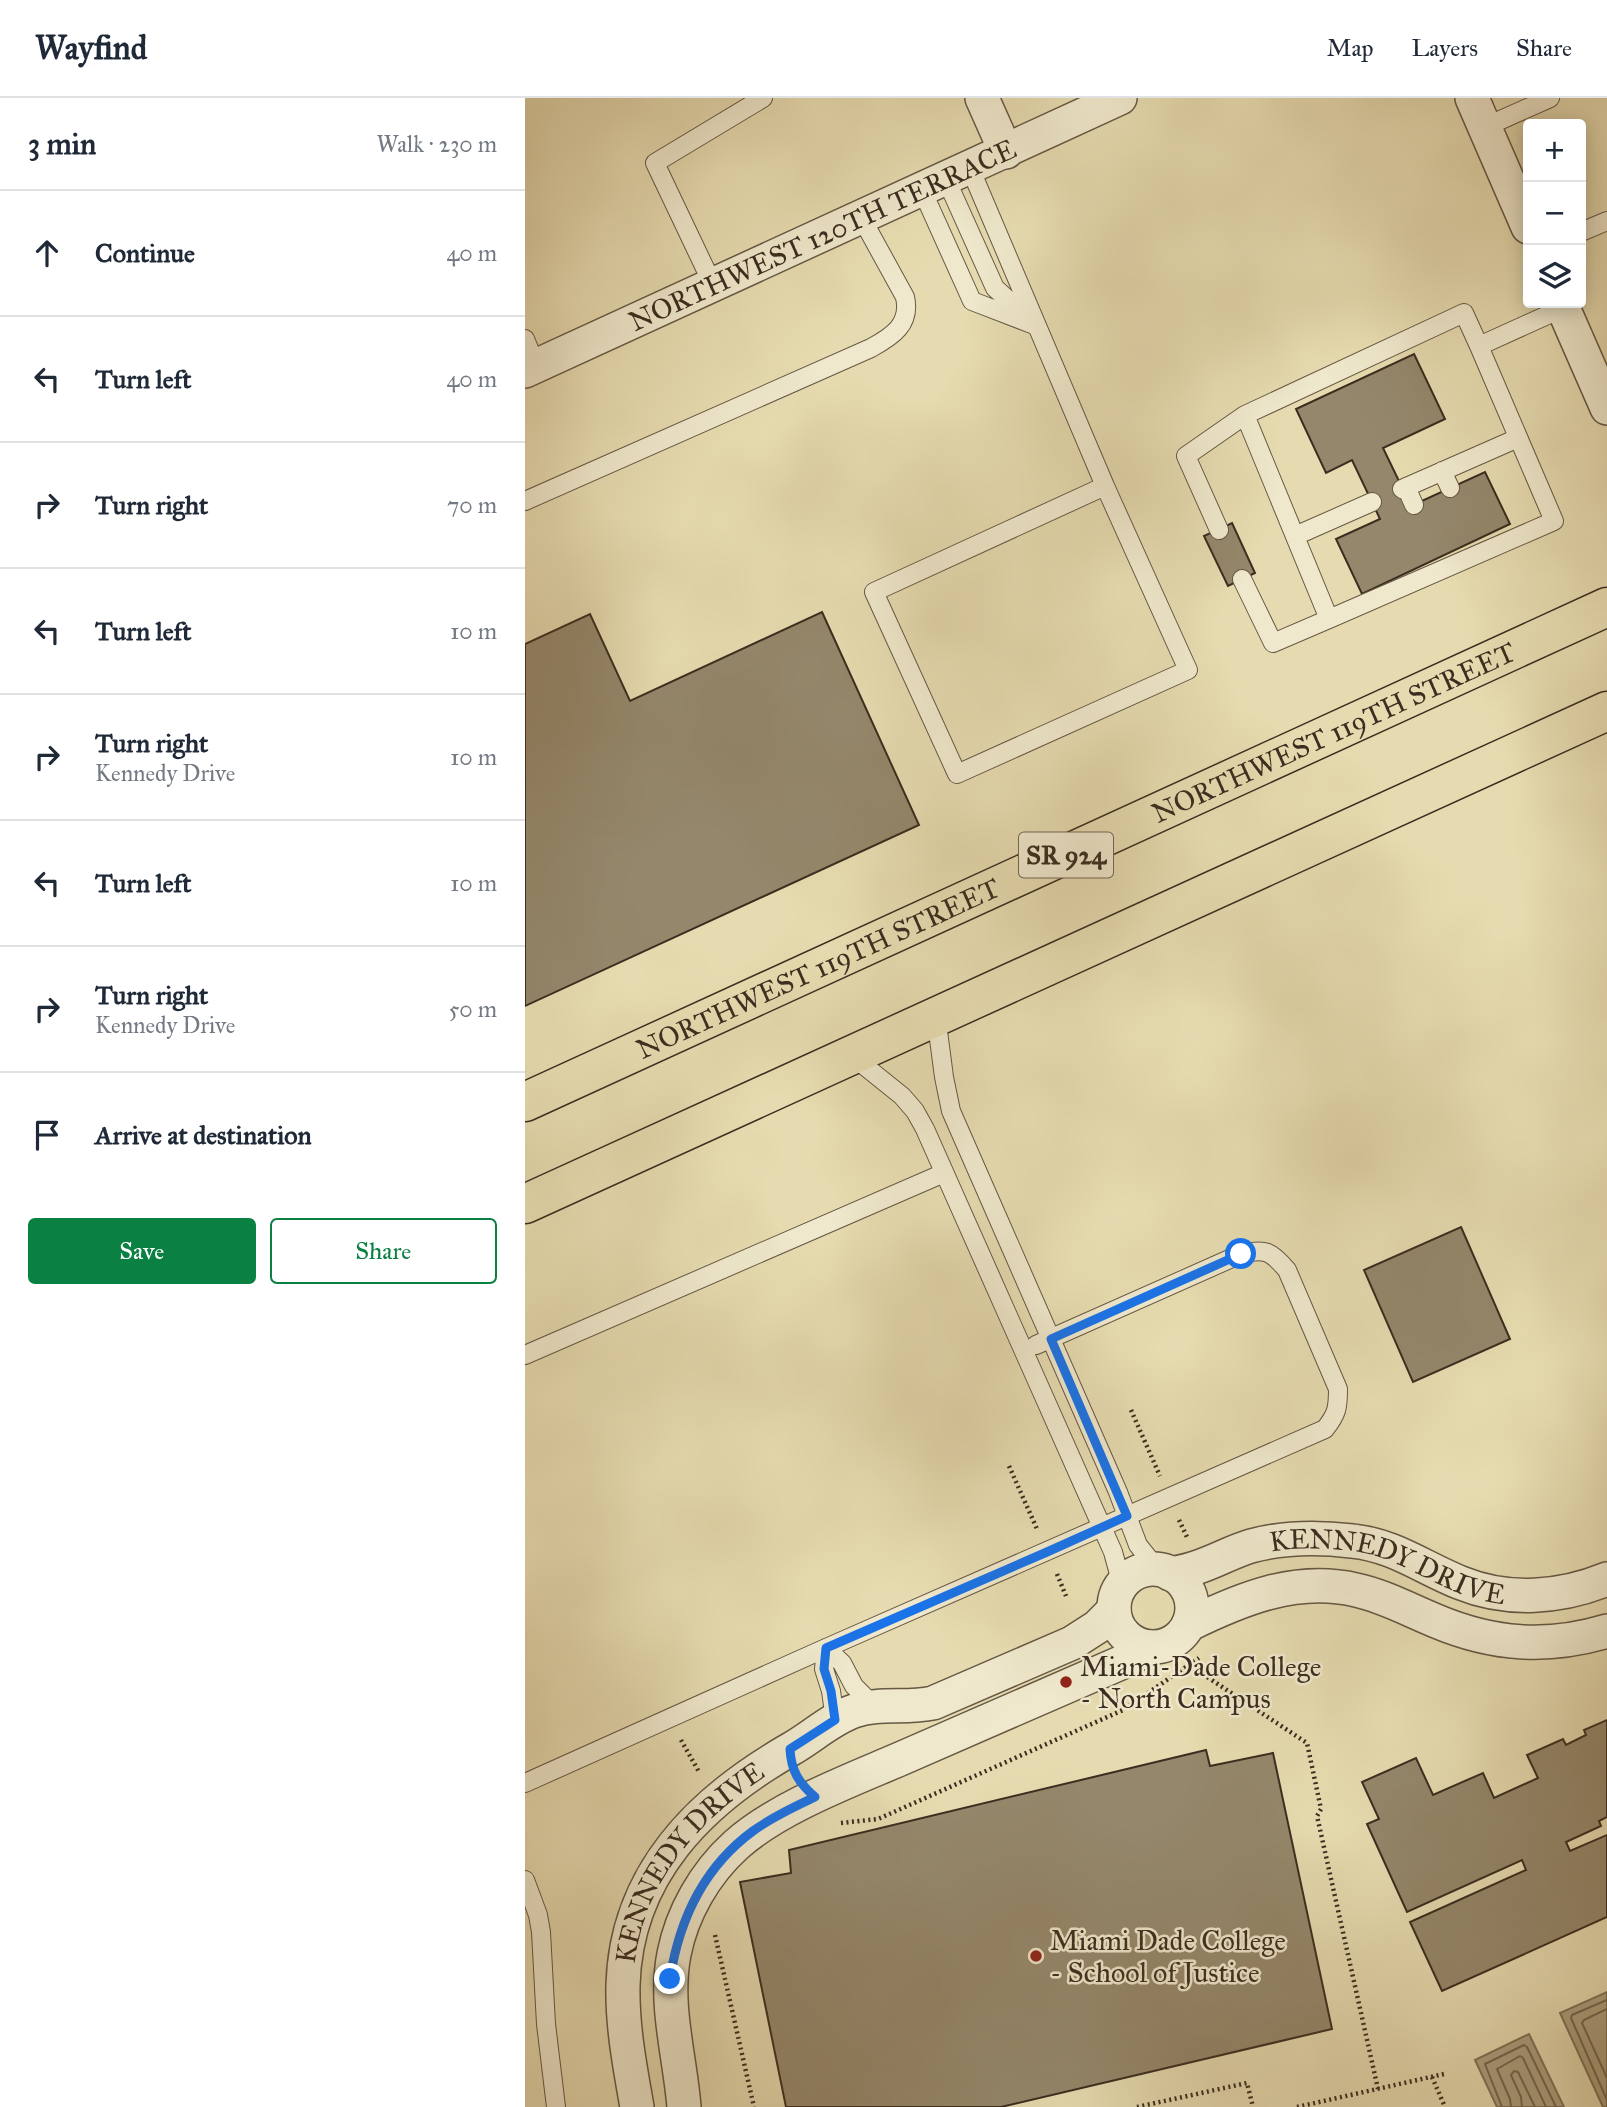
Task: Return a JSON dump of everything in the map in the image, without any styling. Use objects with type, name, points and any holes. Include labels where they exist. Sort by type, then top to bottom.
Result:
[{"type":"highway","name":"NORTHWEST 119TH STREET","points":[[525,1102],[1607,607]]},
{"type":"highway","points":[[525,1204],[1607,711]]},
{"type":"street","points":[[982,98],[1006,152]]},
{"type":"street","name":"NORTHWEST 120TH TERRACE","points":[[529,359],[713,285],[1120,98]]},
{"type":"street","points":[[1479,113],[1523,215]]},
{"type":"street","points":[[1563,308],[1607,408]]},
{"type":"street","name":"KENNEDY DRIVE","points":[[637,2107],[624,2015],[623,1984],[633,1925],[644,1894],[670,1850],[698,1816],[736,1784],[835,1720],[852,1711],[874,1706],[919,1706],[933,1703],[1082,1637],[1118,1597],[1127,1578],[1139,1572],[1164,1572],[1198,1567],[1250,1546],[1310,1538],[1355,1541],[1416,1560],[1460,1583],[1507,1595],[1552,1595],[1607,1579]]},
{"type":"street","points":[[1164,1572],[1184,1585],[1190,1596],[1192,1608],[1188,1625]]},
{"type":"street","name":"KENNEDY DRIVE","points":[[684,2107],[670,1979],[682,1925],[695,1896],[710,1873],[733,1847],[755,1829],[815,1797],[1125,1661],[1150,1647],[1164,1646],[1175,1640],[1188,1625],[1227,1606],[1285,1588],[1314,1586],[1356,1590],[1444,1624],[1503,1641],[1563,1642],[1607,1631]]},
{"type":"street","points":[[1118,1597],[1118,1627],[1126,1637],[1150,1647]]},
{"type":"street","points":[[790,1749],[795,1774],[815,1797]]},
{"type":"lane","points":[[713,285],[655,163],[763,98]]},
{"type":"lane","points":[[1479,113],[1550,98]]},
{"type":"lane","points":[[946,179],[995,288],[1037,326]]},
{"type":"lane","points":[[946,179],[972,301],[1037,326]]},
{"type":"lane","points":[[946,179],[1037,326],[1188,670],[957,774],[874,592],[1105,486]]},
{"type":"lane","points":[[525,501],[888,339],[901,325],[908,311],[905,297],[862,217]]},
{"type":"lane","points":[[1586,230],[1607,221]]},
{"type":"lane","points":[[1479,346],[1556,308]]},
{"type":"lane","points":[[1219,530],[1186,456],[1245,415],[1464,313],[1554,522],[1478,547],[1273,643],[1242,579]]},
{"type":"lane","points":[[1245,415],[1329,619]]},
{"type":"lane","points":[[1414,505],[1404,488],[1518,438]]},
{"type":"lane","points":[[1442,471],[1450,488]]},
{"type":"lane","points":[[1295,536],[1366,505],[1367,525]]},
{"type":"lane","points":[[936,1016],[951,1111],[1044,1342],[1127,1516],[1138,1545],[1164,1572]]},
{"type":"lane","points":[[852,1055],[902,1096],[915,1111],[1113,1552],[1118,1597]]},
{"type":"lane","points":[[525,1355],[944,1173]]},
{"type":"lane","points":[[525,1783],[1325,1429],[1338,1409],[1338,1390],[1287,1270],[1268,1251],[1255,1250],[1241,1254],[1044,1342]]},
{"type":"lane","points":[[826,1648],[842,1663],[854,1686],[874,1706]]},
{"type":"lane","points":[[826,1648],[824,1669],[831,1691],[835,1720]]},
{"type":"lane","points":[[525,1880],[538,1914],[541,1932],[546,2024],[556,2107]]},
{"type":"path","points":[[1131,1410],[1163,1483]]},
{"type":"path","points":[[1009,1466],[1040,1536]]},
{"type":"path","points":[[1176,1512],[1189,1541]]},
{"type":"path","points":[[1055,1570],[1066,1596]]},
{"type":"path","points":[[840,1823],[878,1819],[1123,1710],[1199,1657]]},
{"type":"path","points":[[1189,1665],[1307,1743],[1321,1809],[1317,1816],[1378,2089]]},
{"type":"path","points":[[715,1934],[754,2107]]},
{"type":"path","points":[[1297,2107],[1444,2074]]},
{"type":"path","points":[[1431,2077],[1445,2107]]},
{"type":"path","points":[[1137,2107],[1247,2083],[1253,2107]]},
{"type":"water","points":[[1607,1992],[1607,2107],[1603,2107],[1560,2013]]},
{"type":"water","points":[[1529,2034],[1564,2107],[1497,2107],[1475,2060]]},
{"type":"building","points":[[1414,354],[1445,419],[1383,448],[1411,506],[1485,472],[1510,524],[1362,594],[1336,539],[1380,519],[1352,460],[1326,473],[1296,409]]},
{"type":"building","points":[[1232,523],[1255,573],[1228,586],[1204,536]]},
{"type":"building","points":[[822,612],[919,825],[525,1006],[525,644],[590,614],[630,701]]},
{"type":"building","points":[[1461,1227],[1510,1339],[1413,1382],[1364,1270]]},
{"type":"building","points":[[1607,1720],[1607,1817],[1599,1821],[1601,1826],[1566,1842],[1570,1851],[1607,1835],[1607,1917],[1442,1991],[1410,1922],[1526,1870],[1522,1860],[1407,1912],[1367,1824],[1379,1819],[1362,1782],[1416,1758],[1433,1795],[1483,1773],[1494,1798],[1538,1778],[1527,1755],[1563,1739],[1566,1745],[1586,1735],[1584,1730]]},
{"type":"building","name":"Miami Dade College - School of Justice","points":[[1206,1750],[1210,1766],[1273,1753],[1332,2029],[1001,2107],[786,2107],[740,1882],[791,1873],[789,1850]]},
{"type":"place","name":"Miami-Dade College - North Campus","points":[[1066,1682]]},
{"type":"place","name":"Miami Dade College - School of Justice","points":[[1036,1956]]},
{"type":"route","points":[[670,1979],[682,1925],[695,1896],[710,1873],[733,1847],[755,1829],[815,1797],[795,1774],[790,1749],[835,1720],[831,1691],[824,1669],[826,1648],[1127,1516],[1051,1339],[1241,1254]]}]
